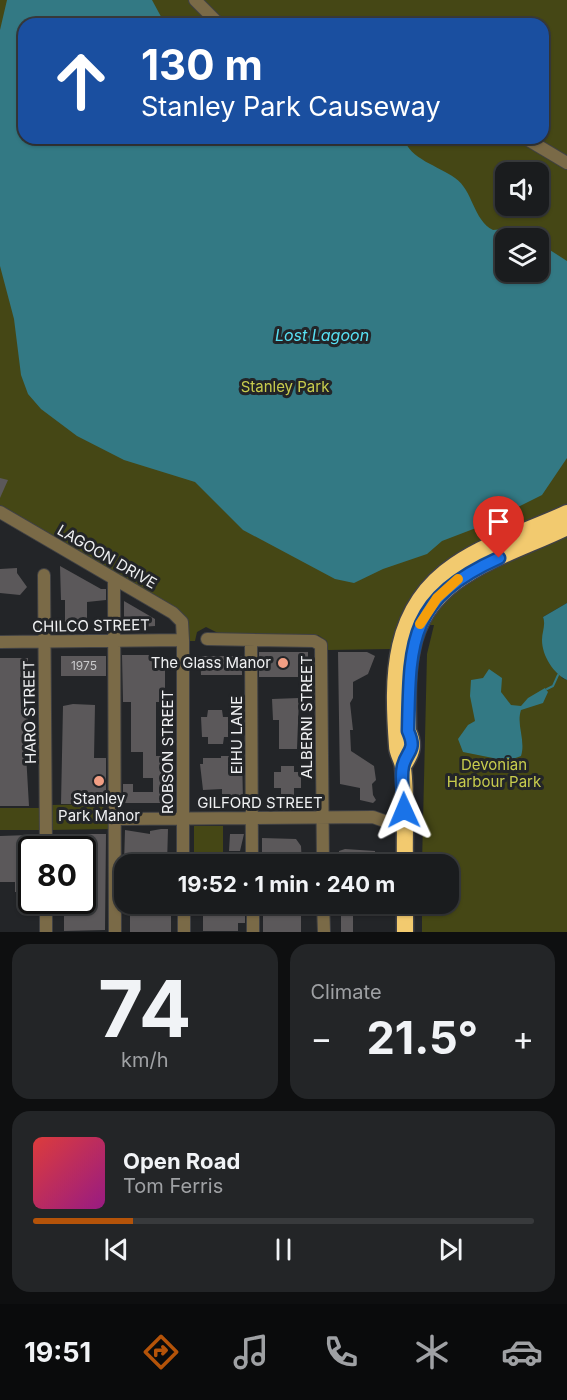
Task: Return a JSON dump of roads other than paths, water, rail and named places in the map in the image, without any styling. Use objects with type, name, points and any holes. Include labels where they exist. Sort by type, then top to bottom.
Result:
[{"type":"highway","points":[[405,854],[403,766],[397,749],[397,667],[412,634],[430,606],[451,583],[461,561],[562,520],[567,508]]},
{"type":"highway","points":[[451,583],[567,537]]},
{"type":"highway","points":[[412,634],[408,731],[412,741]]},
{"type":"highway","points":[[403,766],[412,753],[412,741],[417,727],[421,651],[412,634]]},
{"type":"highway","points":[[405,914],[405,932]]},
{"type":"street","points":[[195,0],[213,18]]},
{"type":"street","points":[[535,144],[567,163]]},
{"type":"street","name":"LAGOON DRIVE","points":[[0,512],[178,617],[182,625],[183,640]]},
{"type":"street","name":"HARO STREET","points":[[44,575],[46,836]]},
{"type":"street","points":[[114,579],[112,640],[115,932]]},
{"type":"street","points":[[207,639],[251,642]]},
{"type":"street","name":"CHILCO STREET","points":[[0,642],[183,640]]},
{"type":"street","name":"ROBSON STREET","points":[[183,640],[183,854]]},
{"type":"street","name":"ALBERNI STREET","points":[[251,642],[319,643],[322,649],[323,854]]},
{"type":"street","name":"EIHU LANE","points":[[251,642],[252,854]]},
{"type":"street","name":"GILFORD STREET","points":[[115,819],[373,817],[404,828]]},
{"type":"street","points":[[46,914],[46,932]]},
{"type":"street","points":[[184,914],[184,932]]},
{"type":"street","points":[[253,914],[253,932]]},
{"type":"street","points":[[323,914],[324,932]]},
{"type":"water","name":"Lost Lagoon","points":[[7,0],[152,0],[162,18],[18,18],[18,144],[407,144],[418,157],[461,183],[481,219],[495,230],[495,282],[549,282],[549,249],[567,261],[567,458],[542,495],[476,528],[442,541],[427,554],[383,569],[354,583],[335,579],[243,530],[195,482],[124,460],[77,436],[41,409],[28,394],[21,375],[14,319],[0,266],[0,30]]},
{"type":"water","points":[[567,603],[567,680],[550,664],[544,652],[542,640],[543,617]]},
{"type":"water","points":[[489,669],[502,678],[501,692],[511,705],[521,706],[528,698],[545,688],[548,692],[543,703],[521,710],[521,756],[502,763],[493,758],[463,752],[458,739],[468,725],[475,721],[470,696],[471,680],[483,678]]},
{"type":"waterway","points":[[547,689],[553,686],[558,675]]},
{"type":"place","name":"The Glass Manor","points":[[283,663]]},
{"type":"place","name":"Stanley Park Manor","points":[[99,781]]},
{"type":"park label","name":"Stanley Park","points":[[285,387]]},
{"type":"park label","name":"Devonian Harbour Park","points":[[494,774]]}]
